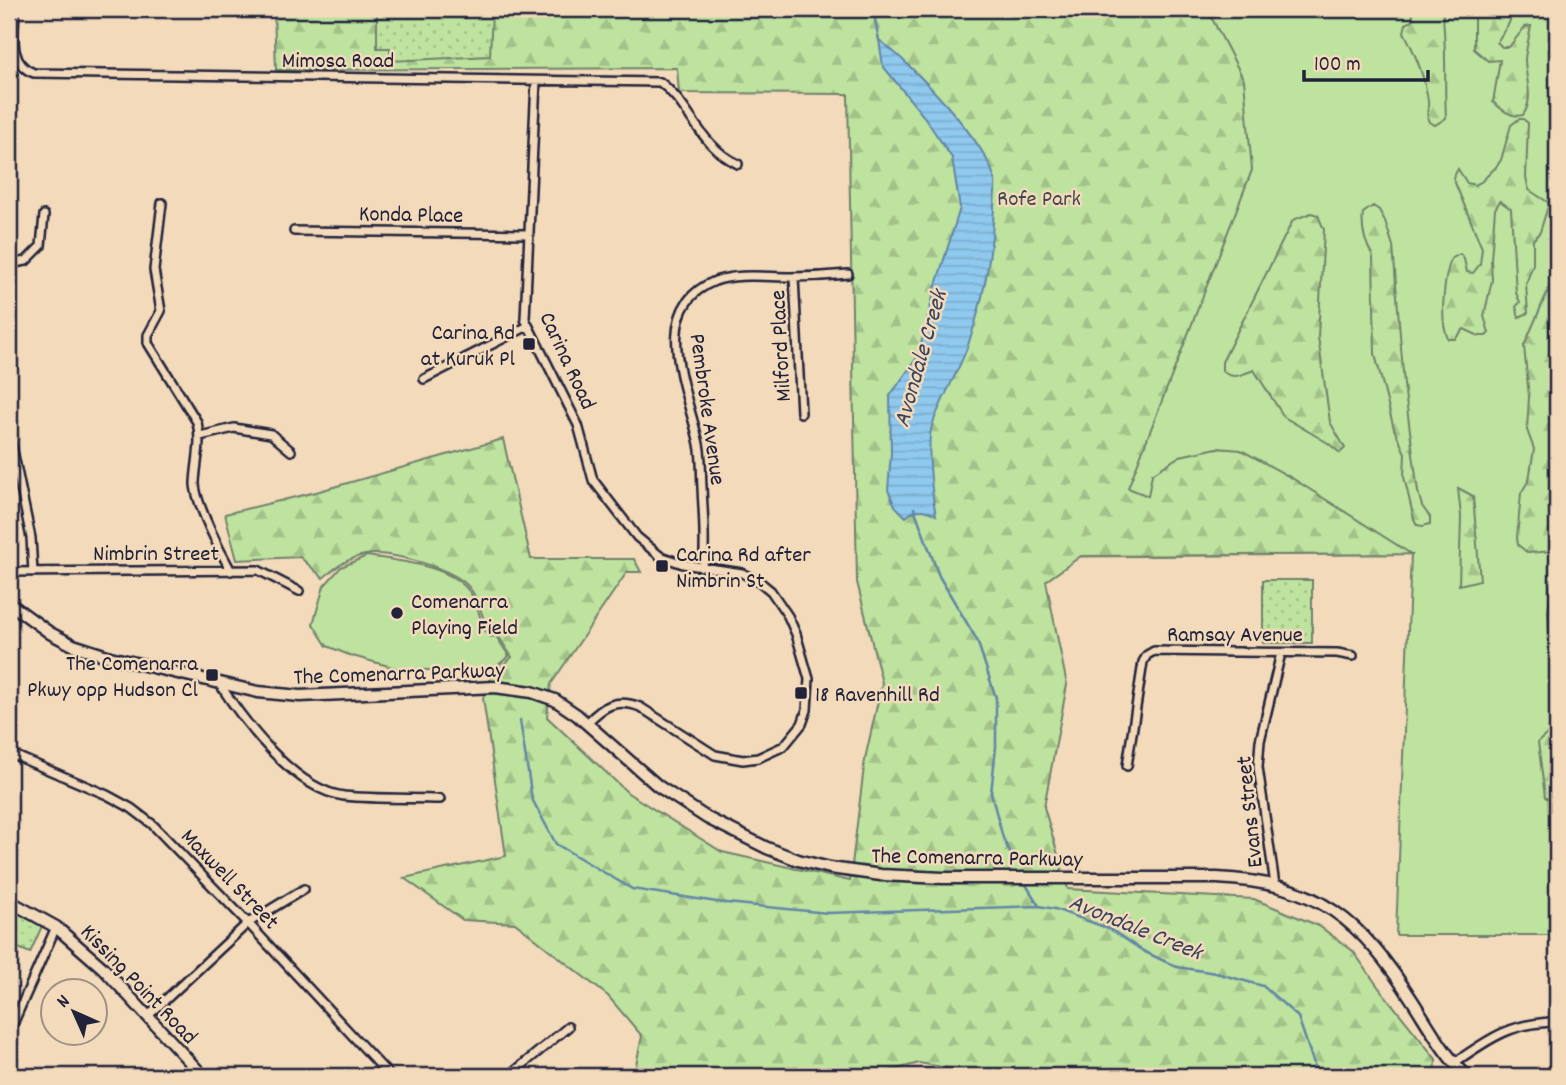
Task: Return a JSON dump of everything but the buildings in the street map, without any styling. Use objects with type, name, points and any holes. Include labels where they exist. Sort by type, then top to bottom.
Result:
[{"type":"main road","name":"The Comenarra Parkway","points":[[9,603],[50,633],[73,645],[110,657],[258,692],[300,696],[506,687],[546,696],[567,707],[587,723],[658,786],[707,818],[767,848],[830,868],[881,875],[943,878],[1217,878],[1275,885],[1322,903],[1359,930],[1388,964],[1454,1063],[1467,1076]]},
{"type":"main road","name":"Kissing Point Road","points":[[9,901],[56,927],[103,968],[203,1076]]},
{"type":"street","name":"Mimosa Road","points":[[15,9],[15,57],[22,68],[42,74],[662,82],[713,148],[738,164]]},
{"type":"street","name":"Carina Road","points":[[536,81],[525,309],[528,326],[582,433],[593,480],[649,548],[673,562],[703,567]]},
{"type":"street","points":[[162,203],[154,271],[161,311],[148,335],[148,343],[197,422],[200,436],[195,486],[216,543],[231,571]]},
{"type":"street","points":[[9,264],[26,261],[35,255],[41,246],[44,215]]},
{"type":"street","name":"Konda Place","points":[[294,231],[529,234]]},
{"type":"street","name":"Pembroke Avenue","points":[[703,567],[705,547],[699,445],[681,384],[677,328],[679,313],[700,289],[715,281],[848,274]]},
{"type":"street","name":"Milford Place","points":[[794,278],[802,413]]},
{"type":"street","points":[[424,379],[528,326]]},
{"type":"street","points":[[200,436],[234,428],[271,434],[291,451]]},
{"type":"street","points":[[9,431],[31,538],[33,572]]},
{"type":"street","points":[[587,723],[605,706],[615,703],[631,704],[640,707],[715,755],[743,760],[772,753],[794,736],[807,710],[810,695],[803,652],[788,616],[771,591],[751,576],[703,567]]},
{"type":"street","name":"Nimbrin Street","points":[[9,572],[265,572],[299,591]]},
{"type":"street","name":"Ramsay Avenue","points":[[1127,766],[1142,669],[1147,655],[1154,652],[1337,653],[1353,656]]},
{"type":"street","name":"Evans Street","points":[[1275,885],[1258,767],[1260,741],[1281,653]]},
{"type":"street","points":[[219,683],[234,705],[281,760],[307,781],[324,790],[342,796],[440,799]]},
{"type":"street","name":"Maxwell Street","points":[[9,752],[107,794],[131,808],[171,842],[390,1076]]},
{"type":"street","points":[[148,1016],[248,923],[304,888]]},
{"type":"street","points":[[9,1032],[56,927]]},
{"type":"street","points":[[1454,1063],[1503,1032],[1526,1024],[1557,1023]]},
{"type":"street","points":[[509,1076],[568,1027]]},
{"type":"green space","name":"Rofe Park","points":[[274,9],[1207,9],[1244,80],[1252,170],[1128,488],[1148,496],[1152,474],[1180,456],[1217,448],[1241,450],[1292,478],[1411,554],[1081,556],[1046,581],[1067,685],[1044,807],[1068,889],[1254,899],[1319,926],[1353,951],[1436,1059],[1435,1076],[995,1076],[919,1063],[871,1076],[630,1076],[635,1070],[642,1036],[608,996],[515,923],[463,920],[404,878],[506,856],[483,698],[492,675],[512,657],[497,634],[490,634],[471,590],[447,572],[419,562],[376,554],[359,556],[323,578],[300,557],[237,560],[225,514],[316,492],[503,439],[531,559],[634,559],[641,572],[627,572],[551,684],[547,717],[628,793],[722,852],[850,881],[865,759],[882,683],[857,582],[848,94],[679,93],[677,68],[276,70]]},
{"type":"green space","points":[[377,9],[492,9],[490,56],[391,61],[390,48],[377,48]]},
{"type":"green space","name":"Rofe Park","points":[[1040,9],[1557,9],[1557,935],[1396,935],[1411,554],[857,558]]},
{"type":"green space","points":[[1408,9],[1442,9],[1446,118],[1435,125],[1428,119],[1425,83],[1404,32],[1406,24],[1412,21],[1413,14]]},
{"type":"green space","points":[[1474,9],[1514,9],[1497,42],[1502,47],[1509,47],[1525,27],[1531,26],[1525,59],[1528,102],[1523,115],[1511,114],[1493,102],[1500,60],[1488,61],[1474,49]]},
{"type":"green space","points":[[1519,119],[1528,123],[1526,178],[1529,190],[1549,203],[1540,232],[1533,240],[1533,264],[1526,284],[1528,313],[1519,317],[1516,307],[1520,302],[1516,293],[1511,209],[1500,201],[1495,209],[1492,280],[1484,316],[1489,333],[1479,336],[1464,329],[1455,339],[1448,339],[1444,321],[1444,299],[1451,259],[1460,254],[1467,272],[1473,273],[1480,264],[1482,248],[1453,178],[1458,169],[1467,183],[1475,185],[1481,182],[1501,160],[1511,125]]},
{"type":"green space","points":[[1557,192],[1557,555],[1553,551],[1528,553],[1518,545],[1517,538],[1521,493],[1529,480],[1534,449],[1527,430],[1529,397],[1524,346],[1556,272]]},
{"type":"green space","points":[[1373,206],[1379,210],[1385,221],[1393,246],[1404,385],[1418,492],[1422,506],[1430,517],[1430,524],[1423,526],[1417,525],[1414,519],[1404,477],[1405,453],[1394,429],[1375,354],[1373,256],[1365,240],[1362,224],[1363,213]]},
{"type":"green space","points":[[1311,213],[1318,215],[1324,230],[1318,337],[1330,422],[1345,448],[1340,453],[1284,417],[1254,370],[1233,376],[1222,370],[1222,362],[1293,220]]},
{"type":"green space","points":[[1458,488],[1473,496],[1480,580],[1459,585],[1461,516]]},
{"type":"green space","name":"Comenarra Playing Field","points":[[367,556],[428,567],[456,579],[475,601],[486,632],[490,637],[496,636],[509,656],[490,672],[399,669],[327,646],[313,624],[324,586],[341,567]]},
{"type":"green space","points":[[1557,579],[1557,805],[1545,797],[1538,742],[1553,729],[1548,612],[1551,586]]},
{"type":"green space","points":[[1263,580],[1312,580],[1312,643],[1263,643]]},
{"type":"green space","points":[[9,908],[42,926],[30,953],[9,944]]},
{"type":"water","points":[[879,40],[927,84],[964,127],[990,166],[995,182],[991,244],[978,314],[959,368],[930,434],[930,470],[936,515],[921,510],[906,517],[895,506],[888,490],[891,453],[890,396],[918,356],[960,208],[952,158],[925,118],[883,66]]},
{"type":"waterway","name":"Avondale Creek","points":[[873,9],[879,40]]},
{"type":"waterway","name":"Avondale Creek","points":[[914,508],[939,576],[977,640],[996,698],[996,747],[991,793],[1003,838],[1012,857]]},
{"type":"waterway","points":[[520,720],[532,799],[556,844],[632,889],[717,902],[828,913],[1039,906]]},
{"type":"waterway","name":"Avondale Creek","points":[[1025,883],[1039,906],[1110,929],[1143,951],[1177,967],[1216,973],[1263,986],[1298,1017],[1318,1076]]},
{"type":"place","name":"Carina Rd at Kuruk Pl","points":[[529,344]]},
{"type":"place","name":"Carina Rd after Nimbrin St","points":[[662,566]]},
{"type":"place","name":"Comenarra Playing Field","points":[[397,613]]},
{"type":"place","name":"The Comenarra Pkwy opp Hudson Cl","points":[[212,675]]},
{"type":"place","name":"18 Ravenhill Rd","points":[[801,693]]}]
